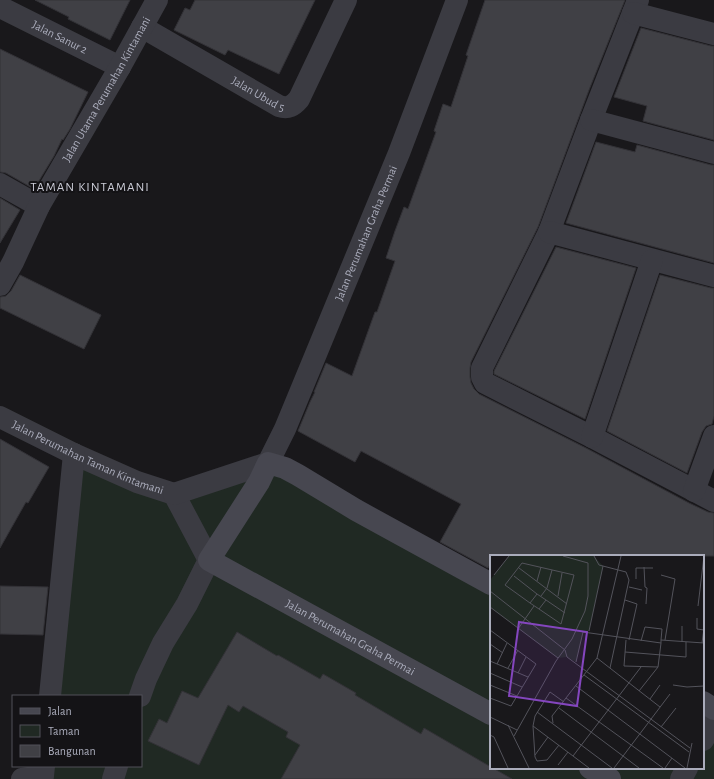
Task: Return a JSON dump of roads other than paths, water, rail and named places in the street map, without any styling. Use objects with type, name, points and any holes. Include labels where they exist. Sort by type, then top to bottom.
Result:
[{"type":"street","name":"Jalan Utama Perumahan Kintamani","points":[[0,285],[13,262],[39,206],[157,0]]},
{"type":"street","name":"Jalan Ubud 5","points":[[142,27],[279,106],[289,108],[299,99],[346,0]]},
{"type":"street","name":"Jalan Perumahan Graha Permai","points":[[140,695],[146,679],[163,643],[187,604],[209,560],[259,482],[288,422],[393,168],[457,0]]},
{"type":"street","points":[[714,34],[636,6],[548,232],[482,368],[482,377],[485,383],[592,437],[714,502]]},
{"type":"street","name":"Jalan Sanur 2","points":[[0,7],[120,66]]},
{"type":"street","points":[[591,120],[714,153]]},
{"type":"street","points":[[0,184],[39,206]]},
{"type":"street","points":[[548,232],[714,276]]},
{"type":"street","points":[[592,437],[652,260]]},
{"type":"street","name":"Jalan Perumahan Taman Kintamani","points":[[0,418],[74,454],[137,482],[174,494],[209,560]]},
{"type":"street","points":[[694,491],[714,436]]},
{"type":"street","points":[[50,695],[74,454]]},
{"type":"street","points":[[174,494],[268,463],[285,468],[298,475],[356,510],[490,583]]},
{"type":"street","name":"Jalan Perumahan Graha Permai","points":[[209,560],[490,713]]},
{"type":"street","points":[[704,703],[714,709]]},
{"type":"street","points":[[704,738],[714,721]]},
{"type":"street","points":[[22,779],[43,776],[44,767]]},
{"type":"street","points":[[113,779],[117,767]]},
{"type":"street","points":[[592,769],[610,779]]},
{"type":"street","points":[[681,779],[686,769]]},
{"type":"district","name":"TAMAN KINTAMANI","points":[[90,186]]}]
